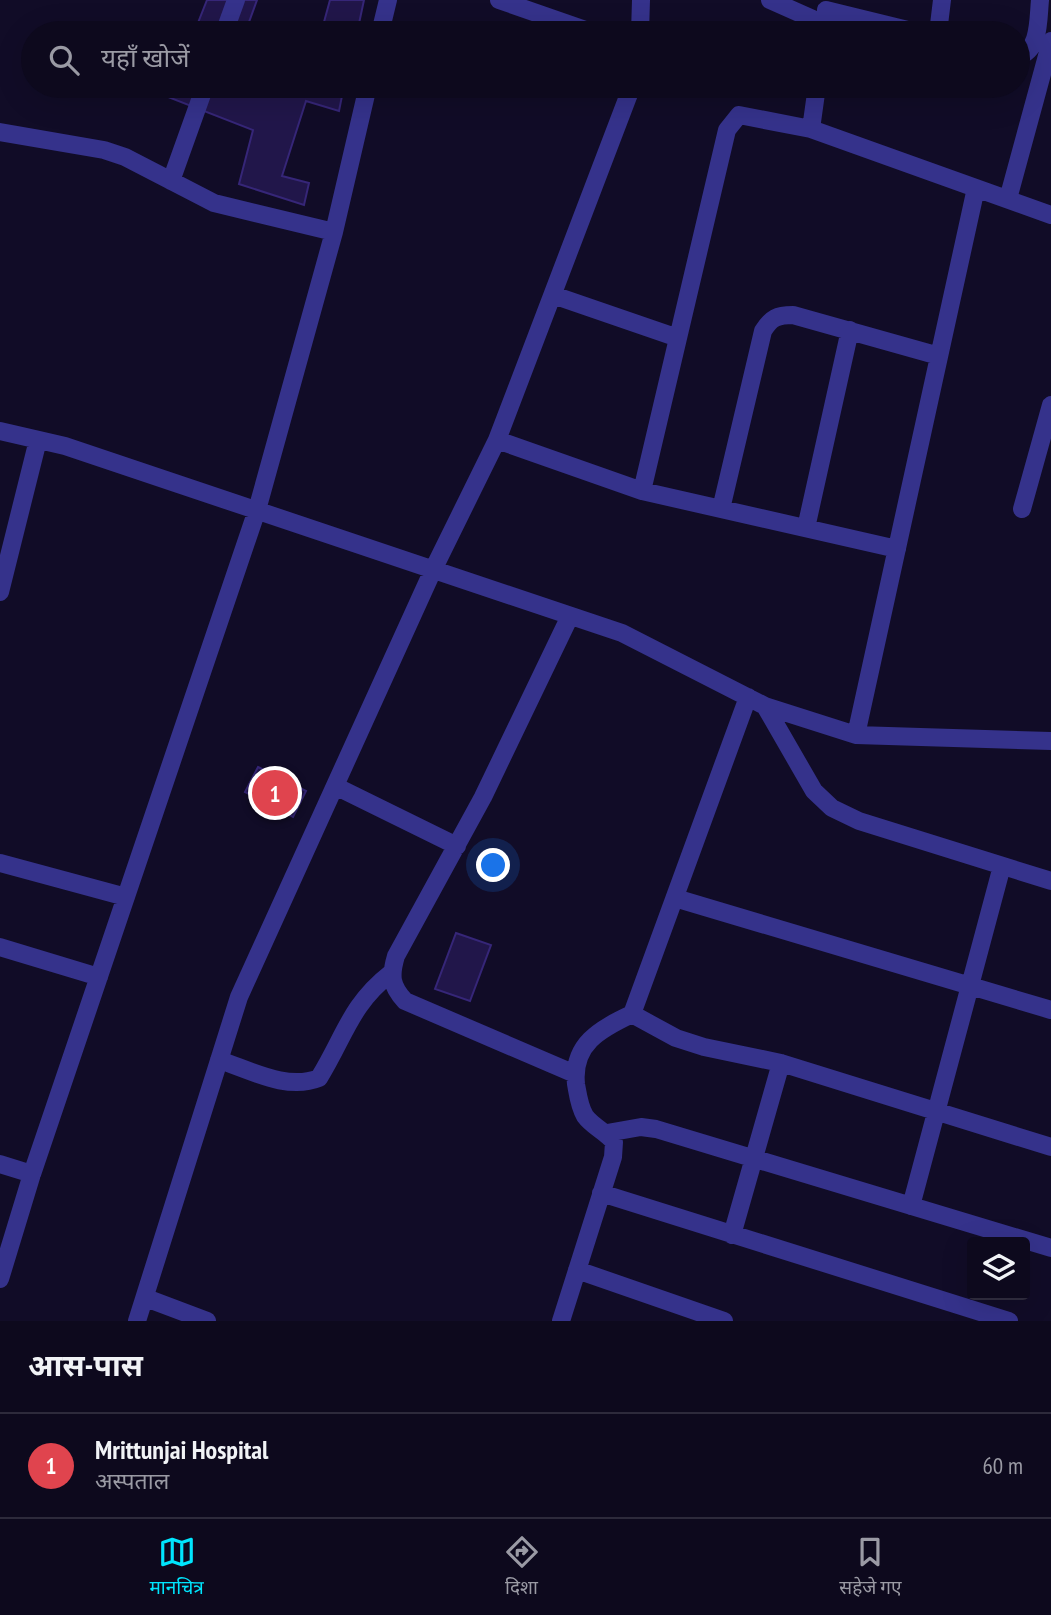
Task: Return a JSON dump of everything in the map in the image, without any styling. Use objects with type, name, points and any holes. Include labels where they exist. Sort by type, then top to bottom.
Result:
[{"type":"street","points":[[228,21],[236,0]]},
{"type":"street","points":[[383,21],[388,0]]},
{"type":"street","points":[[499,0],[559,21]]},
{"type":"street","points":[[640,0],[640,21]]},
{"type":"street","points":[[770,0],[825,17],[849,21]]},
{"type":"street","points":[[939,21],[942,0]]},
{"type":"street","points":[[1030,48],[1033,46],[1040,0]]},
{"type":"street","points":[[1008,200],[1051,41]]},
{"type":"street","points":[[1030,56],[1046,59]]},
{"type":"street","points":[[171,181],[201,98]]},
{"type":"street","points":[[0,1279],[257,510],[334,232],[365,98]]},
{"type":"street","points":[[137,1321],[239,996],[433,570],[497,440],[627,98]]},
{"type":"street","points":[[811,129],[815,98]]},
{"type":"street","points":[[642,491],[732,120],[747,116],[811,129],[1051,215]]},
{"type":"street","points":[[0,132],[125,156],[214,203],[334,232]]},
{"type":"street","points":[[856,736],[976,188]]},
{"type":"street","points":[[553,295],[678,338]]},
{"type":"street","points":[[721,509],[763,331],[770,320],[779,315],[793,315],[939,356]]},
{"type":"street","points":[[806,528],[850,330]]},
{"type":"street","points":[[1022,509],[1051,404]]},
{"type":"street","points":[[0,431],[38,440],[257,510],[622,632],[765,706],[856,736],[1051,741]]},
{"type":"street","points":[[0,592],[38,440]]},
{"type":"street","points":[[497,440],[642,491],[897,549]]},
{"type":"street","points":[[570,615],[457,846],[396,956],[391,973],[393,988],[405,1001],[575,1074]]},
{"type":"street","points":[[561,1321],[612,1157],[614,1142],[586,1117],[578,1100],[575,1074],[579,1055],[588,1039],[604,1027],[632,1014],[748,697]]},
{"type":"street","points":[[765,706],[814,792],[832,808],[859,821],[1051,881]]},
{"type":"street","points":[[335,786],[457,846]]},
{"type":"street","points":[[0,863],[126,897]]},
{"type":"street","points":[[911,1206],[1002,866]]},
{"type":"street","points":[[675,898],[1051,1010]]},
{"type":"street","points":[[0,947],[99,977]]},
{"type":"street","points":[[219,1060],[290,1083],[306,1083],[319,1078],[357,1006],[370,989],[391,973]]},
{"type":"street","points":[[632,1014],[676,1038],[781,1063],[1051,1147]]},
{"type":"street","points":[[732,1235],[781,1063]]},
{"type":"street","points":[[607,1133],[632,1128],[656,1129],[1051,1248]]},
{"type":"street","points":[[0,1164],[33,1174]]},
{"type":"street","points":[[601,1193],[1009,1321]]},
{"type":"street","points":[[577,1270],[724,1321]]},
{"type":"street","points":[[146,1298],[207,1321]]},
{"type":"building","points":[[207,0],[257,0],[249,21],[199,21]]},
{"type":"building","points":[[330,0],[364,0],[360,21],[324,21]]},
{"type":"building","points":[[171,98],[342,98],[339,111],[306,101],[282,176],[309,183],[304,205],[239,184],[253,130]]},
{"type":"building","points":[[258,767],[306,791],[293,817],[245,792]]},
{"type":"building","points":[[456,933],[491,945],[470,1001],[435,989]]},
{"type":"place","name":"Mrittunjai Hospital","points":[[275,793]]}]
